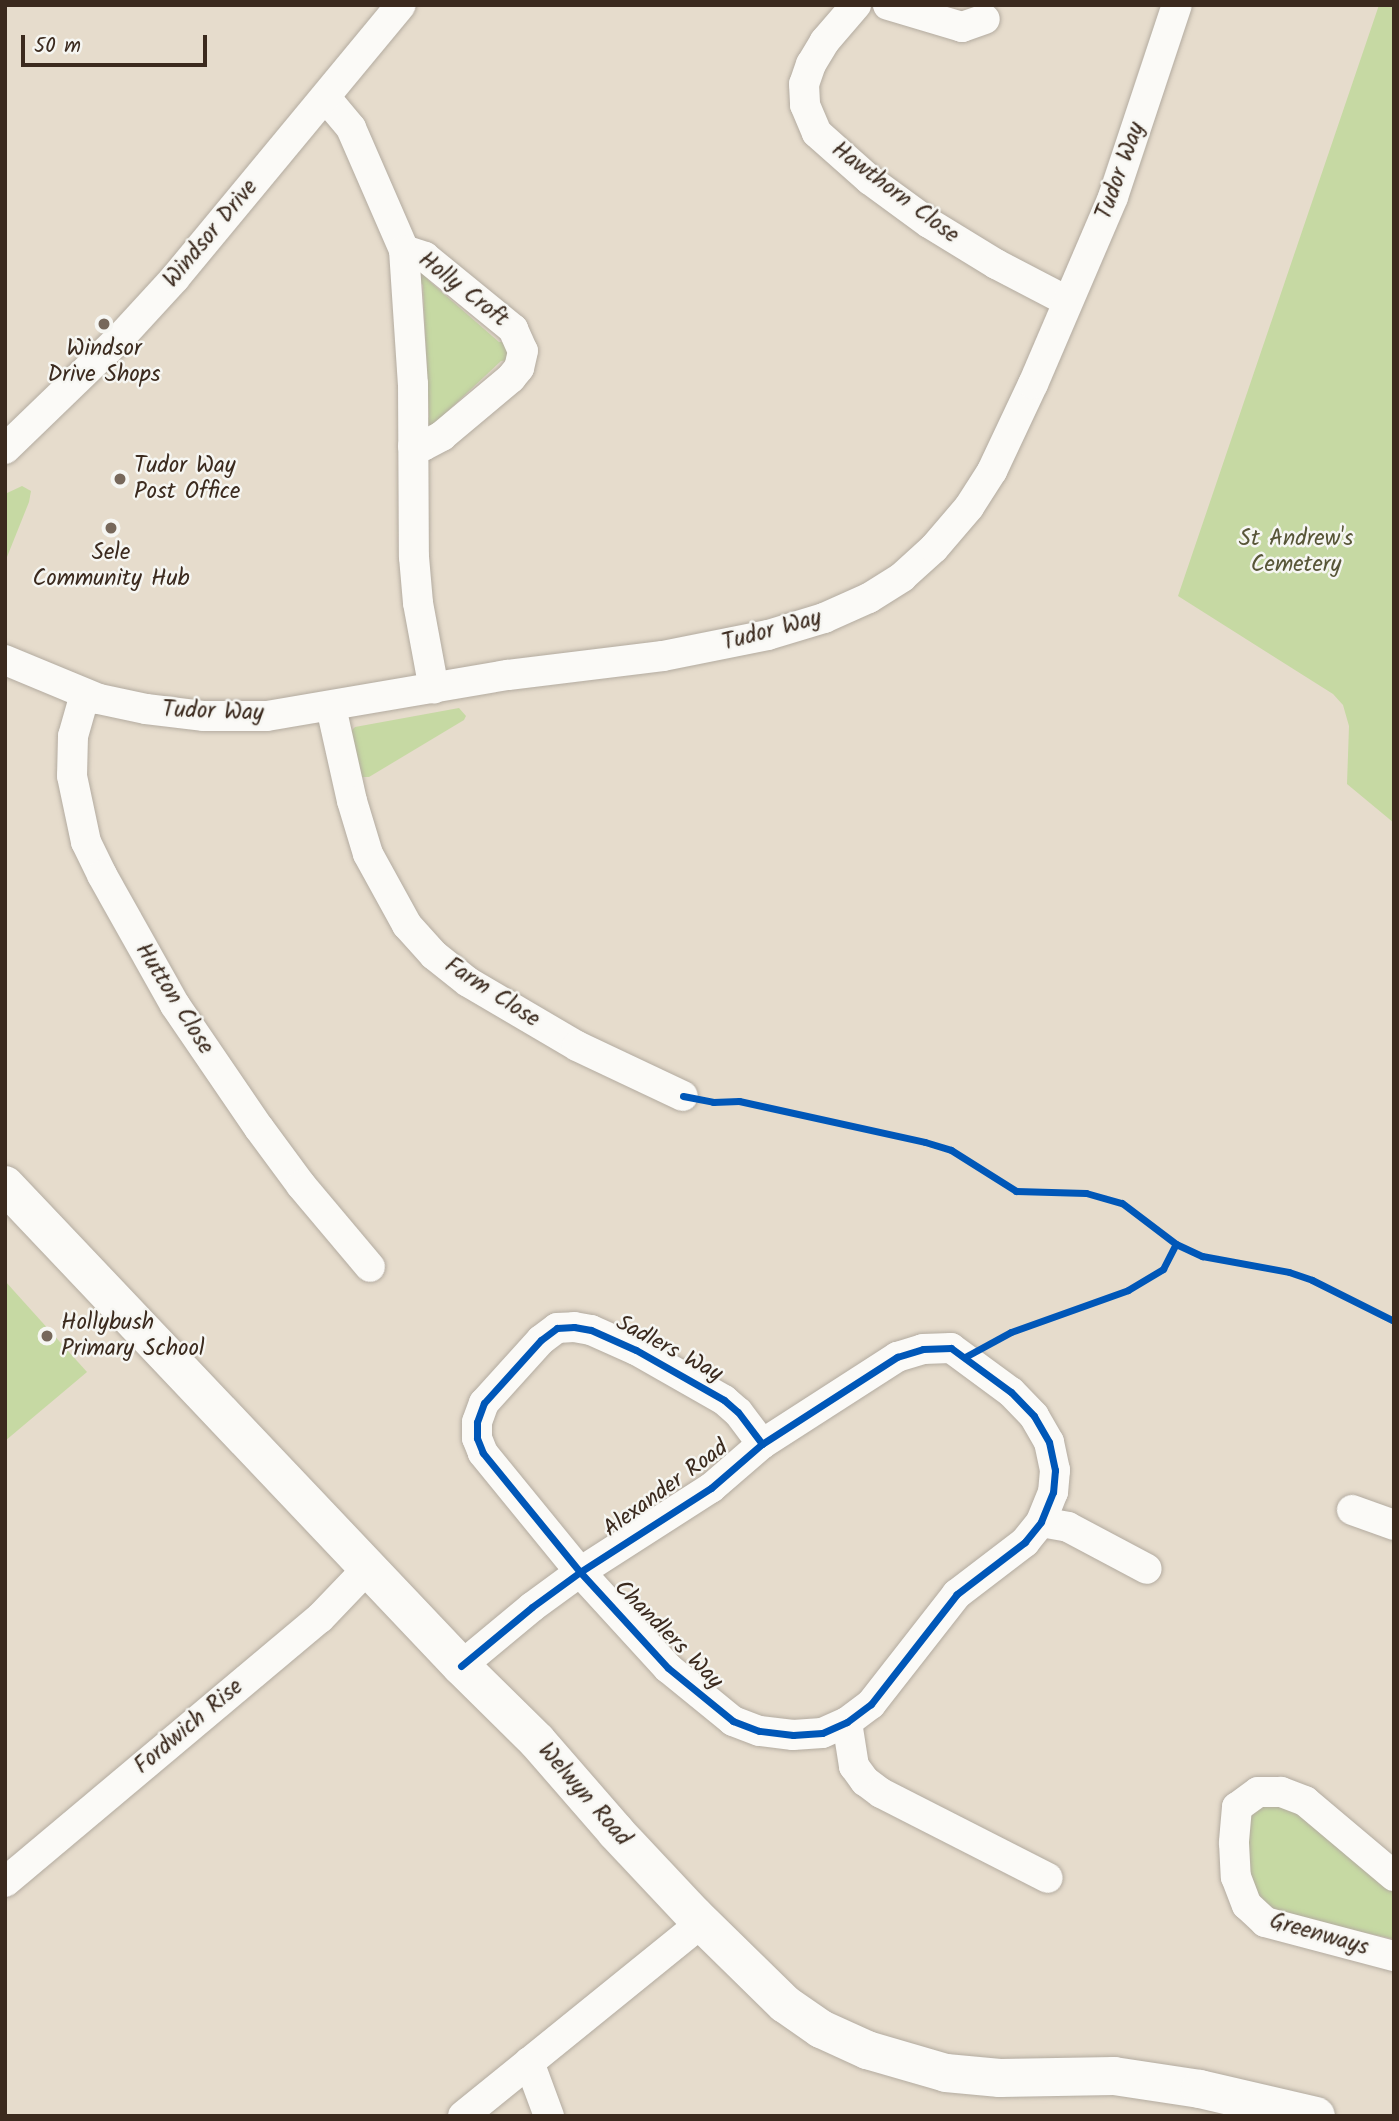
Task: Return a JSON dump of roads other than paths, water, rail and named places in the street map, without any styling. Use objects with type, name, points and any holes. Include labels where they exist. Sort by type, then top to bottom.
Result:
[{"type":"main road","name":"Welwyn Road","points":[[5,1185],[461,1666],[537,1741],[616,1832],[701,1923],[785,2004],[821,2029],[905,2063],[946,2073],[1000,2078],[1114,2076],[1200,2089],[1316,2116]]},
{"type":"street","name":"Windsor Drive","points":[[5,449],[119,339],[175,278],[401,5]]},
{"type":"street","name":"Hawthorn Close","points":[[856,5],[825,41],[811,64],[804,84],[805,105],[817,133],[870,180],[929,223],[996,264],[1067,301]]},
{"type":"street","points":[[888,5],[962,27],[985,19]]},
{"type":"street","name":"Tudor Way","points":[[5,660],[85,694],[146,709],[203,716],[267,716],[521,673],[663,656],[768,635],[824,618],[869,598],[902,577],[934,548],[969,506],[992,471],[1113,197],[1177,5]]},
{"type":"street","name":"Holly Croft","points":[[326,98],[351,128],[404,250],[414,384],[417,591],[434,689]]},
{"type":"street","name":"Holly Croft","points":[[404,250],[425,257],[513,329],[523,351],[519,368],[511,377],[442,436],[423,446],[413,446]]},
{"type":"street","name":"Hutton Close","points":[[85,694],[71,752],[72,776],[86,842],[102,875],[175,1005],[251,1117],[301,1185],[370,1267]]},
{"type":"street","name":"Farm Close","points":[[331,707],[352,801],[368,854],[407,925],[434,955],[468,982],[577,1046],[683,1096]]},
{"type":"street","name":"Sadlers Way","points":[[580,1572],[483,1453],[477,1438],[477,1422],[484,1403],[541,1340],[557,1328],[592,1330],[679,1374],[733,1406],[762,1444]]},
{"type":"street","name":"Alexander Road","points":[[461,1666],[532,1607],[580,1572],[710,1488],[762,1444],[897,1357],[923,1349],[951,1348],[1011,1392]]},
{"type":"street","name":"Chandlers Way","points":[[580,1572],[668,1668],[733,1721],[759,1731],[793,1735],[822,1733],[847,1721],[871,1704],[887,1679],[957,1594],[1024,1542],[1041,1522],[1053,1492],[1055,1470],[1049,1442],[1034,1416],[1011,1392]]},
{"type":"street","points":[[1352,1510],[1394,1525]]},
{"type":"street","points":[[1041,1522],[1068,1527],[1147,1569]]},
{"type":"street","name":"Fordwich Rise","points":[[5,1882],[320,1618],[369,1568]]},
{"type":"street","points":[[847,1721],[854,1766],[865,1781],[881,1793],[1048,1878]]},
{"type":"street","name":"Greenways","points":[[1394,1876],[1305,1801],[1281,1792],[1258,1793],[1237,1807],[1234,1843],[1236,1877],[1247,1905],[1265,1922],[1394,1956]]},
{"type":"street","points":[[463,2116],[701,1923]]},
{"type":"street","points":[[529,2062],[550,2116]]},
{"type":"place","name":"Windsor Drive Shops","points":[[104,324]]},
{"type":"place","name":"Tudor Way Post Office","points":[[120,479]]},
{"type":"place","name":"Sele Community Hub","points":[[111,528]]},
{"type":"place","name":"Hollybush Primary School","points":[[47,1336]]},
{"type":"park label","name":"St Andrew's Cemetery","points":[[1296,552]]}]
